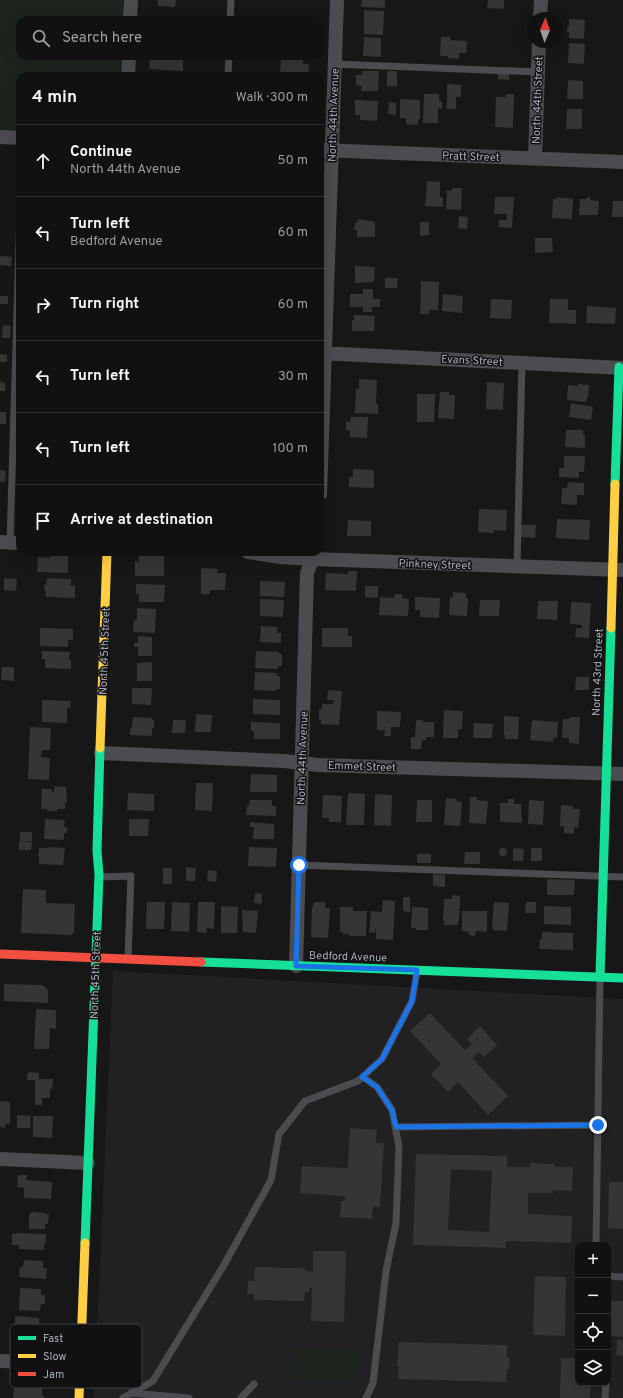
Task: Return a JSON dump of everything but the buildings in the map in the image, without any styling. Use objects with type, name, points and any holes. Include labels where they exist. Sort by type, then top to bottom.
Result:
[{"type":"street","points":[[130,16],[131,0]]},
{"type":"street","name":"North 44th Avenue","points":[[324,252],[326,150],[334,64],[336,0]]},
{"type":"street","points":[[540,12],[541,0]]},
{"type":"street","name":"North 44th Street","points":[[535,158],[539,48]]},
{"type":"street","points":[[128,72],[129,60]]},
{"type":"street","points":[[0,137],[16,138]]},
{"type":"street","name":"Pratt Street","points":[[326,150],[623,162]]},
{"type":"street","name":"Evans Street","points":[[324,353],[621,368]]},
{"type":"street","name":"North 43rd Street","points":[[600,978],[606,774],[618,570],[621,368]]},
{"type":"street","name":"North 45th Street","points":[[82,1324],[99,877],[97,851],[107,556]]},
{"type":"street","name":"Pinkney Street","points":[[274,556],[314,556],[618,570]]},
{"type":"street","name":"North 44th Avenue","points":[[296,966],[307,573],[314,556]]},
{"type":"street","name":"Emmet Street","points":[[101,753],[318,765],[623,774]]},
{"type":"street","name":"Bedford Avenue","points":[[0,954],[623,978]]},
{"type":"street","points":[[0,1159],[88,1163]]},
{"type":"street","points":[[0,1361],[10,1361]]},
{"type":"street","name":"North 45th Street","points":[[79,1388],[79,1398]]},
{"type":"lane","points":[[230,16],[231,0]]},
{"type":"lane","points":[[228,72],[229,60]]},
{"type":"lane","points":[[334,64],[538,72]]},
{"type":"lane","points":[[10,543],[16,344]]},
{"type":"lane","points":[[517,566],[522,363]]},
{"type":"lane","points":[[299,865],[623,877]]},
{"type":"lane","points":[[99,877],[131,876],[128,959]]},
{"type":"lane","points":[[142,1387],[153,1381],[224,1265],[271,1180],[279,1134],[305,1101],[358,1081],[382,1059],[412,1001],[417,970]]},
{"type":"lane","points":[[596,1242],[600,978]]},
{"type":"lane","points":[[362,1077],[377,1087],[392,1110],[399,1146],[396,1223],[386,1271],[373,1383],[366,1398]]},
{"type":"lane","points":[[396,1127],[598,1125]]},
{"type":"lane","points":[[611,1276],[623,1276]]},
{"type":"lane","points":[[241,1398],[254,1384]]},
{"type":"lane","points":[[605,1398],[606,1386]]},
{"type":"lane","points":[[122,1398],[140,1388]]},
{"type":"lane","points":[[131,1393],[189,1398]]},
{"type":"shaded area","points":[[0,0],[123,0],[124,16],[16,16],[16,60],[121,60],[120,72],[16,72],[16,131],[0,131]]},
{"type":"shaded area","points":[[113,971],[623,999],[623,1398],[94,1398],[94,1388],[142,1388],[142,1324],[97,1324]]},
{"type":"shaded area","points":[[296,1347],[356,1350],[353,1383],[293,1380]]},
{"type":"traffic: fast","points":[[615,484],[619,367]]},
{"type":"traffic: fast","points":[[600,977],[611,628]]},
{"type":"traffic: fast","points":[[85,1243],[99,875],[97,851],[100,748]]},
{"type":"traffic: fast","points":[[201,962],[623,978]]},
{"type":"traffic: slow","points":[[611,628],[615,484]]},
{"type":"traffic: slow","points":[[100,748],[107,556]]},
{"type":"traffic: slow","points":[[82,1324],[85,1243]]},
{"type":"traffic: slow","points":[[79,1388],[79,1398]]},
{"type":"traffic: jam","points":[[0,954],[201,962]]},
{"type":"route","points":[[299,865],[296,966],[417,970],[412,1001],[382,1059],[362,1077],[377,1087],[392,1110],[396,1127],[598,1125]]}]
